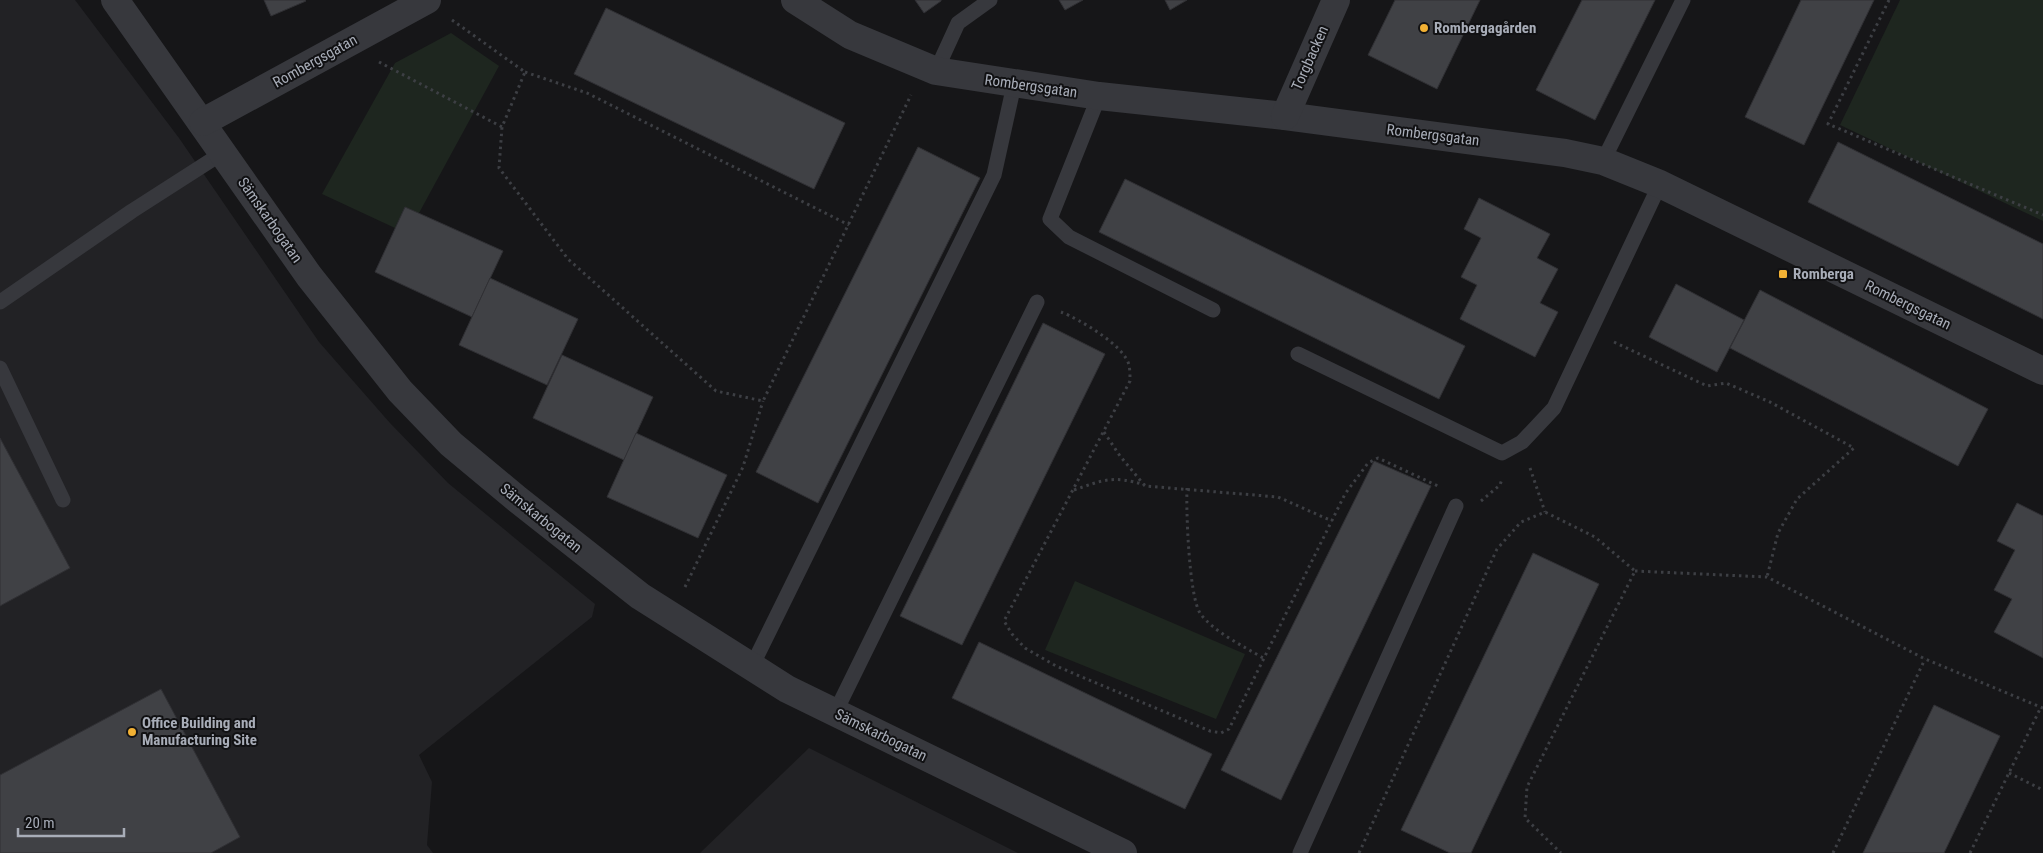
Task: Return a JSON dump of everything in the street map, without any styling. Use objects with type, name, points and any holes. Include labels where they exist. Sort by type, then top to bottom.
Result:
[{"type":"street","name":"Sämskarbogatan","points":[[115,0],[203,122],[309,276],[406,398],[451,444],[517,500],[640,596],[752,668],[835,712],[1123,853]]},
{"type":"street","name":"Rombergsgatan","points":[[203,122],[426,0]]},
{"type":"street","name":"Rombergsgatan","points":[[795,0],[850,35],[930,70],[1014,85],[1285,116],[1565,153],[1603,161],[1660,184],[2043,371]]},
{"type":"street","name":"Torgbacken","points":[[1285,116],[1336,0]]},
{"type":"lane","points":[[930,70],[958,23],[990,0]]},
{"type":"lane","points":[[1603,161],[1682,0]]},
{"type":"lane","points":[[752,668],[994,175],[1014,85]]},
{"type":"lane","points":[[1099,96],[1050,219],[1070,237],[1213,310]]},
{"type":"lane","points":[[0,302],[132,211],[224,152]]},
{"type":"lane","points":[[1298,354],[1502,454],[1522,442],[1554,408],[1660,184]]},
{"type":"lane","points":[[835,712],[1037,302]]},
{"type":"lane","points":[[0,368],[63,500]]},
{"type":"lane","points":[[1300,853],[1456,506]]},
{"type":"path","points":[[426,0],[525,72],[587,93],[849,225]]},
{"type":"path","points":[[1889,0],[1828,124],[2043,215]]},
{"type":"path","points":[[345,44],[502,127]]},
{"type":"path","points":[[671,616],[743,467],[763,401],[849,225],[930,70]]},
{"type":"path","points":[[525,72],[502,127],[499,168],[568,260],[716,391],[763,401]]},
{"type":"path","points":[[1037,302],[1076,318],[1106,336],[1129,363],[1130,381],[1004,621],[1012,634],[1025,648],[1056,666],[1210,731],[1221,733],[1229,730],[1263,658],[1346,494],[1368,463],[1378,458],[1441,487],[1456,506],[1484,500],[1500,485],[1505,472],[1505,452]]},
{"type":"path","points":[[1592,331],[1707,386],[1726,383],[1744,390],[1854,448],[1797,499],[1778,533],[1767,577]]},
{"type":"path","points":[[1104,432],[1120,456],[1145,486]]},
{"type":"path","points":[[1522,442],[1545,512],[1595,537],[1635,572],[1767,577],[1925,658],[2042,708],[1970,853]]},
{"type":"path","points":[[1073,490],[1108,479],[1128,480],[1145,486],[1278,497],[1332,521]]},
{"type":"path","points":[[1187,488],[1186,522],[1200,613],[1222,633],[1263,658]]},
{"type":"path","points":[[1359,853],[1496,550],[1521,522],[1545,512]]},
{"type":"path","points":[[1561,853],[1525,818],[1527,787],[1635,572]]},
{"type":"path","points":[[1833,853],[1925,658]]},
{"type":"path","points":[[2009,772],[2043,790]]},
{"type":"shaded area","points":[[0,0],[75,0],[179,138],[319,342],[390,423],[448,483],[595,604],[592,617],[419,755],[432,782],[427,845],[433,853],[0,853]]},
{"type":"shaded area","points":[[1900,0],[2043,0],[2043,221],[1840,125]]},
{"type":"shaded area","points":[[451,33],[499,66],[419,213],[405,207],[395,228],[322,194],[395,63]]},
{"type":"shaded area","points":[[1075,581],[1245,654],[1216,719],[1045,650]]},
{"type":"shaded area","points":[[809,748],[1018,853],[700,853]]},
{"type":"building","points":[[264,0],[305,0],[306,1],[271,16]]},
{"type":"building","points":[[915,0],[941,0],[941,1],[924,13]]},
{"type":"building","points":[[1059,0],[1083,0],[1065,10]]},
{"type":"building","points":[[1165,0],[1187,0],[1170,10]]},
{"type":"building","name":"Rombergagården","points":[[1395,0],[1480,0],[1437,89],[1368,55]]},
{"type":"building","points":[[1582,0],[1655,0],[1595,120],[1536,90]]},
{"type":"building","points":[[1801,0],[1874,0],[1804,145],[1745,117]]},
{"type":"building","points":[[606,8],[845,123],[814,189],[574,74]]},
{"type":"building","points":[[1838,142],[2043,244],[2043,319],[1808,202]]},
{"type":"building","points":[[918,147],[980,178],[818,503],[756,472]]},
{"type":"building","points":[[1125,179],[1465,346],[1439,399],[1099,232]]},
{"type":"building","points":[[1479,198],[1550,234],[1537,258],[1558,269],[1540,303],[1558,312],[1535,357],[1460,319],[1477,285],[1461,277],[1481,238],[1464,229]]},
{"type":"building","points":[[405,207],[503,251],[472,317],[375,272]]},
{"type":"building","points":[[490,278],[578,319],[547,385],[459,345]]},
{"type":"building","points":[[1676,284],[1744,320],[1717,372],[1649,337]]},
{"type":"building","points":[[1760,290],[1988,409],[1958,466],[1730,348]]},
{"type":"building","points":[[1043,323],[1105,354],[962,645],[900,616]]},
{"type":"building","points":[[562,355],[653,397],[624,460],[533,418]]},
{"type":"building","points":[[636,433],[727,475],[698,538],[607,497]]},
{"type":"building","points":[[0,438],[70,568],[0,606]]},
{"type":"building","points":[[1374,461],[1431,486],[1281,800],[1221,770]]},
{"type":"building","points":[[2017,503],[2043,516],[2043,658],[1994,632],[2012,599],[1994,590],[2015,550],[1997,541]]},
{"type":"building","points":[[1533,553],[1599,584],[1471,853],[1450,853],[1401,830]]},
{"type":"building","points":[[979,642],[1212,754],[1185,809],[952,698]]},
{"type":"building","name":"Office Building and Manufacturing Site","points":[[161,689],[240,837],[211,853],[0,853],[0,775]]},
{"type":"building","points":[[1934,705],[2000,736],[1944,853],[1863,853]]},
{"type":"place","name":"Rombergagården","points":[[1424,28]]},
{"type":"place","name":"Romberga","points":[[1783,274]]},
{"type":"place","name":"Office Building and Manufacturing Site","points":[[132,732]]}]
